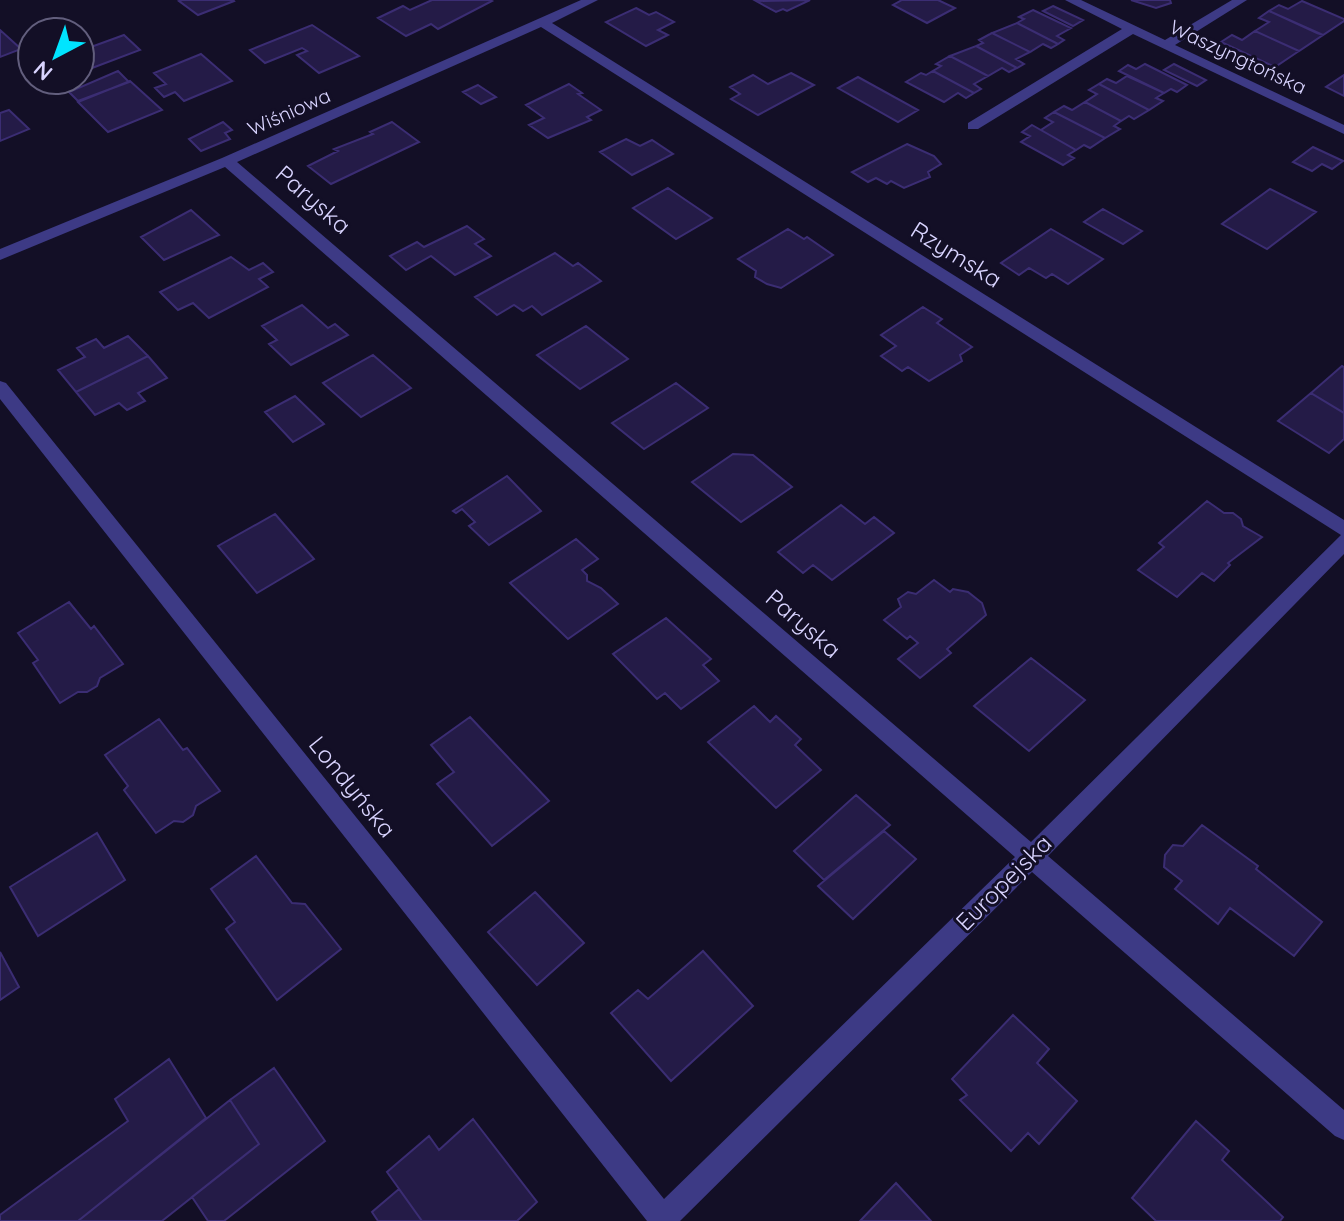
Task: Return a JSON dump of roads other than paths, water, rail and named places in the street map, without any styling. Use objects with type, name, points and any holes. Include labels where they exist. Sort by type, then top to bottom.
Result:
[{"type":"street","name":"Wiśniowa","points":[[0,255],[227,161],[592,0]]},
{"type":"street","name":"Waszyngtońska","points":[[1071,0],[1344,130]]},
{"type":"street","points":[[1165,45],[1241,0]]},
{"type":"street","name":"Rzymska","points":[[542,22],[1344,529]]},
{"type":"street","points":[[973,126],[1132,29]]},
{"type":"street","name":"Paryska","points":[[227,161],[1344,1127]]},
{"type":"street","name":"Londyńska","points":[[0,387],[662,1220]]},
{"type":"street","name":"Europejska","points":[[662,1220],[1032,857],[1344,542]]}]
